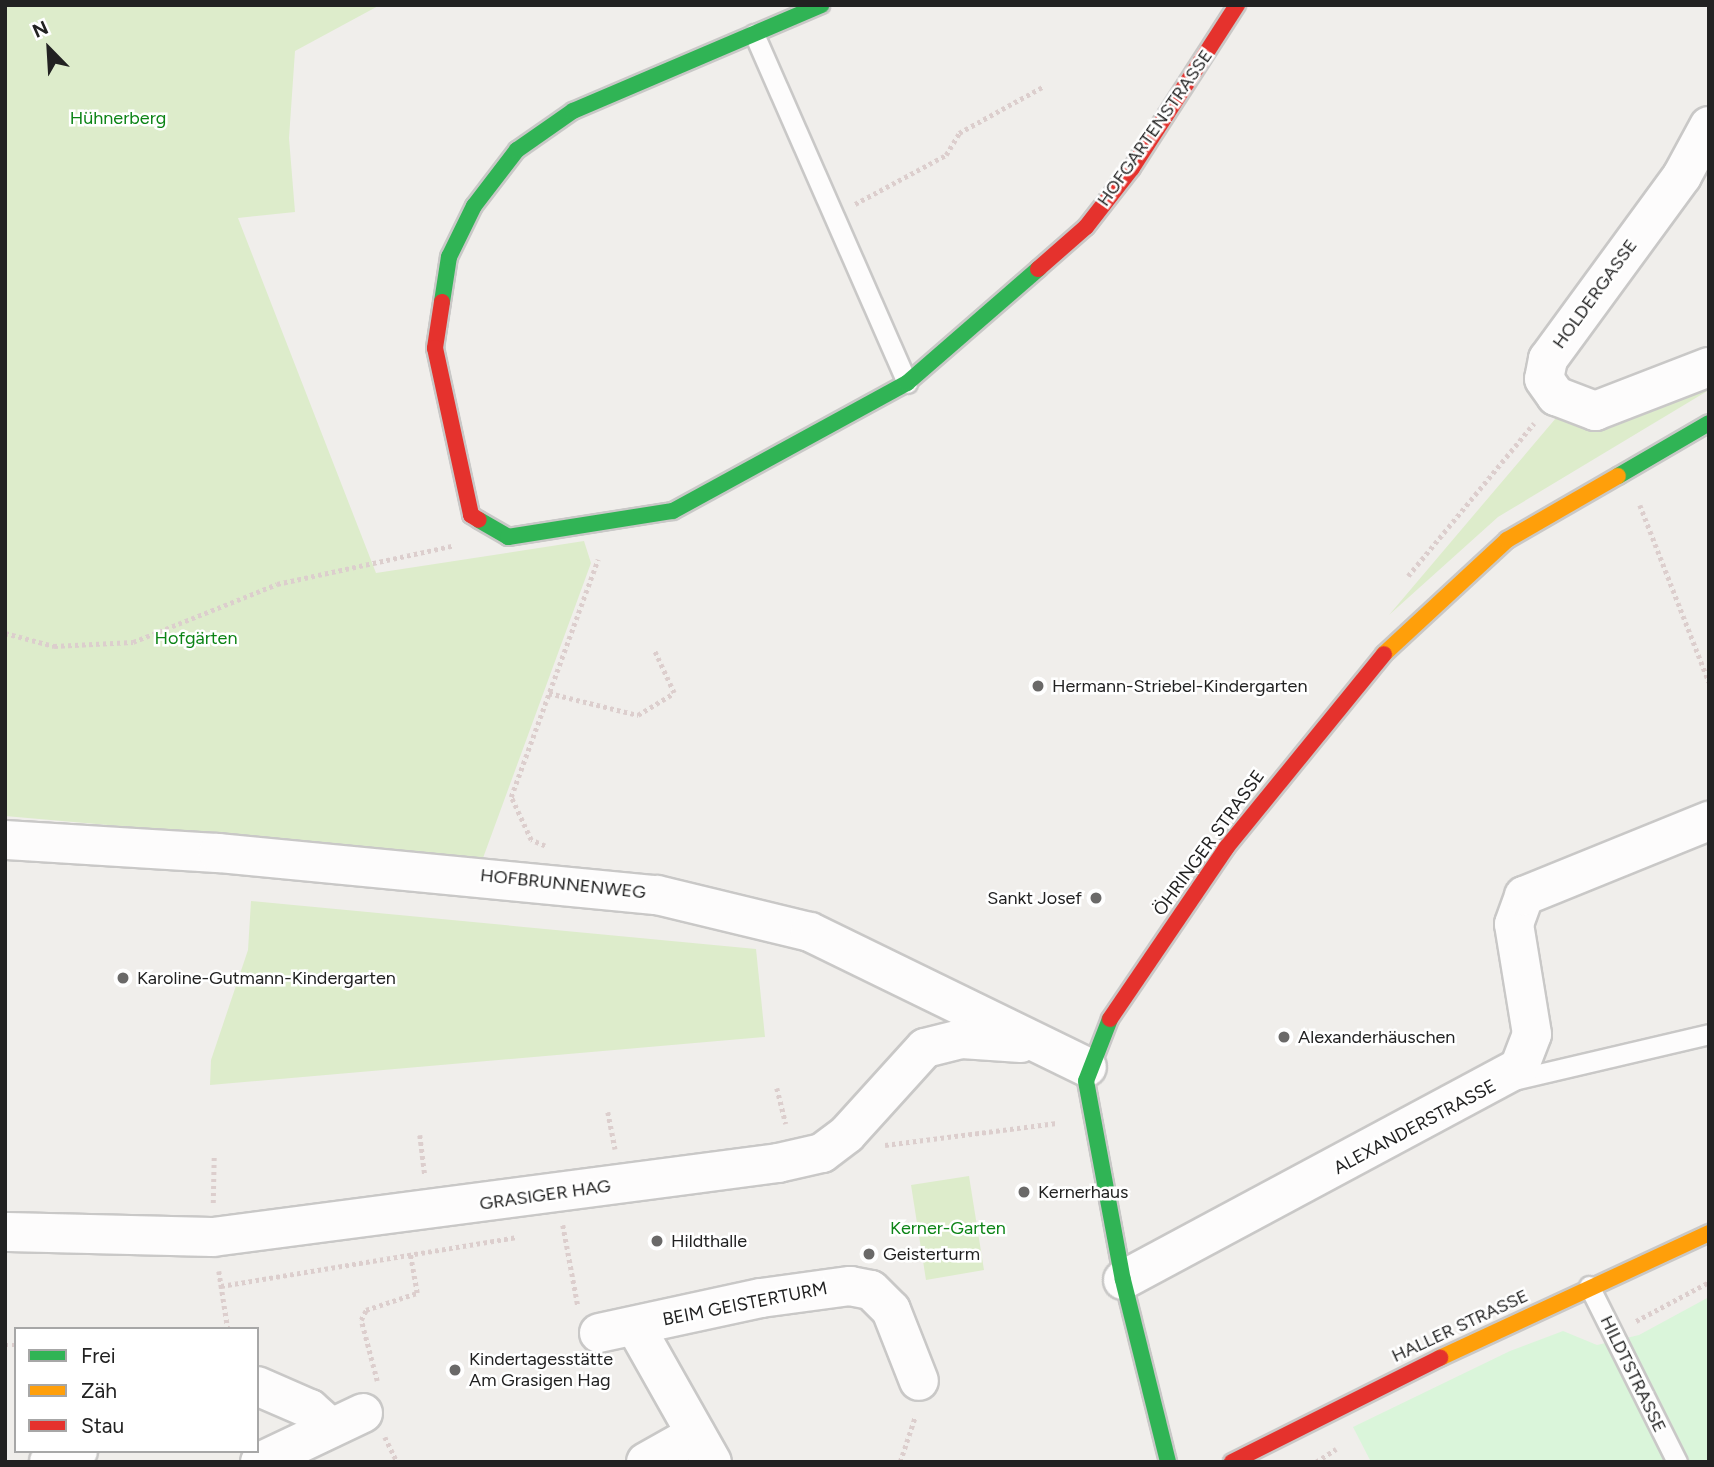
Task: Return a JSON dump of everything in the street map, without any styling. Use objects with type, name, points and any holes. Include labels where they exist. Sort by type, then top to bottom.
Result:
[{"type":"street","points":[[508,537],[471,515],[454,457],[435,348],[449,257],[474,206],[517,150],[573,111],[821,5]]},
{"type":"street","name":"HOFGARTENSTRASSE","points":[[508,537],[610,525],[709,496],[908,383],[1086,227],[1132,168],[1237,5]]},
{"type":"street","name":"HOLDERGASSE","points":[[1556,396],[1544,379],[1548,359],[1695,177],[1709,126]]},
{"type":"street","points":[[1556,396],[1595,411],[1709,367]]},
{"type":"street","name":"ÖHRINGER STRASSE","points":[[1087,1067],[1103,1029],[1226,848],[1350,688],[1507,540],[1626,468],[1709,423]]},
{"type":"street","name":"ALEXANDERSTRASSE","points":[[1123,1280],[1499,1083],[1518,1068],[1532,1034],[1514,924],[1524,896],[1709,821]]},
{"type":"street","name":"HOFBRUNNENWEG","points":[[5,840],[272,857],[657,895],[810,932],[1087,1067]]},
{"type":"street","name":"GRASIGER HAG","points":[[5,1232],[213,1237],[543,1195],[822,1153],[925,1048],[962,1039],[1038,1044]]},
{"type":"street","points":[[1087,1067],[1123,1280],[1168,1462]]},
{"type":"street","name":"HALLER STRASSE","points":[[1232,1462],[1306,1420],[1589,1286],[1709,1233]]},
{"type":"street","name":"BEIM GEISTERTURM","points":[[617,1330],[815,1288],[872,1290],[891,1310],[919,1381]]},
{"type":"street","points":[[617,1330],[704,1448],[646,1462]]},
{"type":"street","points":[[259,1387],[302,1405],[365,1416]]},
{"type":"street","points":[[260,1462],[365,1416]]},
{"type":"street","points":[[49,1462],[73,1453]]},
{"type":"lane","points":[[754,34],[908,383]]},
{"type":"lane","points":[[1499,1083],[1709,1034]]},
{"type":"lane","name":"HILDTSTRASSE","points":[[1589,1286],[1677,1462]]},
{"type":"path","points":[[836,215],[946,155],[959,133],[1044,86]]},
{"type":"path","points":[[1434,545],[1556,396]]},
{"type":"path","points":[[1626,468],[1709,681]]},
{"type":"path","points":[[554,849],[531,840],[512,797],[610,525]]},
{"type":"path","points":[[5,633],[54,646],[133,642],[277,584],[374,559],[508,537]]},
{"type":"path","points":[[550,693],[638,715],[674,693],[654,650]]},
{"type":"path","points":[[877,1146],[1060,1123]]},
{"type":"path","points":[[214,1156],[213,1237],[228,1327]]},
{"type":"path","points":[[221,1286],[535,1234],[543,1195]]},
{"type":"path","points":[[543,1195],[581,1322],[617,1330]]},
{"type":"path","points":[[397,1462],[365,1416],[361,1320],[366,1310],[416,1293],[404,1213]]},
{"type":"path","points":[[1611,1330],[1709,1282]]},
{"type":"path","points":[[900,1462],[915,1420],[919,1381]]},
{"type":"green space","name":"Hofgärten","points":[[5,5],[380,5],[295,51],[289,138],[295,212],[238,218],[376,573],[584,541],[591,563],[483,858],[5,816]]},
{"type":"green space","points":[[1709,377],[1709,390],[1498,517],[1389,615],[1556,418],[1593,422]]},
{"type":"green space","points":[[251,901],[756,949],[765,1037],[210,1085],[211,1060],[248,950]]},
{"type":"green space","name":"Kerner-Garten","points":[[969,1176],[984,1270],[926,1280],[911,1185]]},
{"type":"green space","points":[[1709,1297],[1709,1462],[1371,1462],[1353,1427],[1510,1351],[1563,1331],[1597,1345],[1639,1335]]},
{"type":"traffic: fast","points":[[442,302],[449,257],[474,206],[517,150],[573,111],[821,5]]},
{"type":"traffic: fast","points":[[479,520],[508,537],[673,511],[907,383],[1038,269]]},
{"type":"traffic: fast","points":[[1618,476],[1709,423]]},
{"type":"traffic: fast","points":[[1110,1019],[1086,1081],[1123,1280],[1168,1462]]},
{"type":"traffic: slow","points":[[1384,654],[1507,540],[1618,476]]},
{"type":"traffic: slow","points":[[1440,1358],[1709,1233]]},
{"type":"traffic: jam","points":[[1038,269],[1086,227],[1132,168],[1237,5]]},
{"type":"traffic: jam","points":[[442,302],[435,348],[471,515],[479,520]]},
{"type":"traffic: jam","points":[[1110,1019],[1226,848],[1384,654]]},
{"type":"traffic: jam","points":[[1232,1462],[1440,1358]]},
{"type":"place","name":"Hermann-Striebel-Kindergarten","points":[[1038,686]]},
{"type":"place","name":"Sankt Josef","points":[[1096,898]]},
{"type":"place","name":"Karoline-Gutmann-Kindergarten","points":[[123,978]]},
{"type":"place","name":"Alexanderhäuschen","points":[[1284,1037]]},
{"type":"place","name":"Kernerhaus","points":[[1024,1192]]},
{"type":"place","name":"Hildthalle","points":[[657,1241]]},
{"type":"place","name":"Geisterturm","points":[[869,1254]]},
{"type":"place","name":"Kindertagesstätte Am Grasigen Hag","points":[[455,1370]]},
{"type":"park label","name":"Hühnerberg","points":[[118,118]]}]
